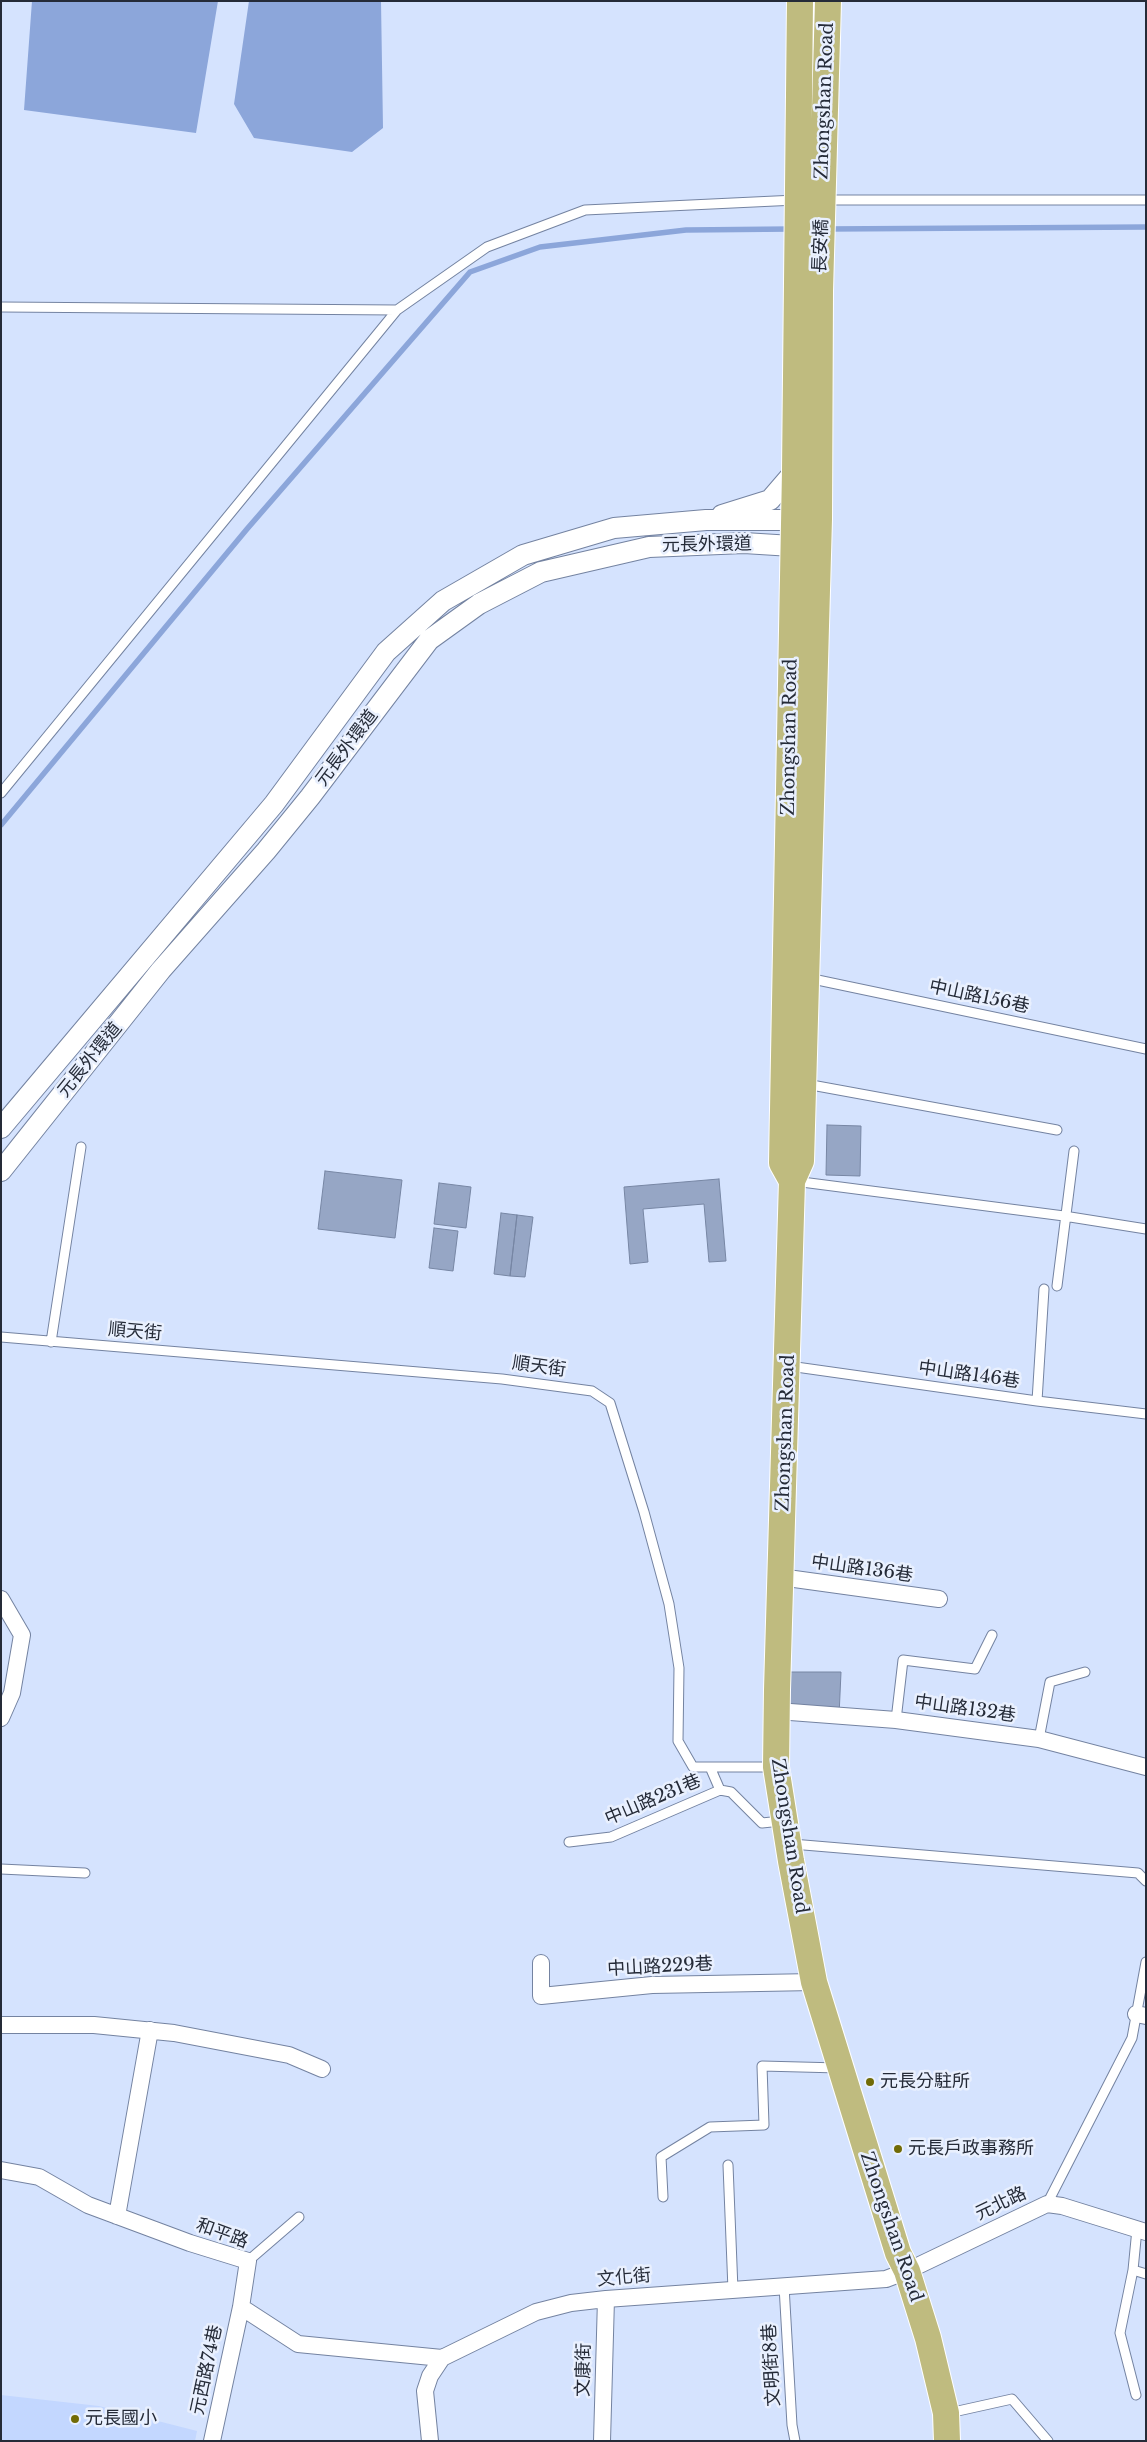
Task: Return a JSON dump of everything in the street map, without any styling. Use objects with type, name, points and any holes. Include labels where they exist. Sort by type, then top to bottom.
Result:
[{"type":"main road","name":"Zhongshan Road","points":[[800,1],[810,200]]},
{"type":"main road","name":"Zhongshan Road","points":[[810,200],[828,1]]},
{"type":"main road","name":"長安橋","points":[[808,291],[810,200]]},
{"type":"main road","name":"Zhongshan Road","points":[[806,520],[795,471],[808,291]]},
{"type":"main road","name":"Zhongshan Road","points":[[792,1181],[782,1163],[806,520],[808,291]]},
{"type":"main road","name":"Zhongshan Road","points":[[805,547],[806,977],[804,1083],[801,1162],[792,1181],[788,1366],[776,1711],[776,1767],[814,1982],[839,2068],[898,2253],[907,2271],[928,2338],[946,2413],[947,2441]]},
{"type":"street","points":[[706,520],[770,500],[795,471]]},
{"type":"street","name":"元長外環道","points":[[1,1128],[274,804],[386,652],[443,601],[523,555],[614,528],[706,520],[806,520]]},
{"type":"street","name":"元長外環道","points":[[1,1170],[161,970],[266,851],[310,797],[429,640],[478,604],[541,572],[649,547],[744,543],[805,547]]},
{"type":"street","name":"中山路136巷","points":[[780,1577],[939,1599]]},
{"type":"street","points":[[1,1599],[22,1635],[12,1693],[1,1718]]},
{"type":"street","name":"中山路132巷","points":[[776,1711],[896,1720],[1039,1739],[1146,1767]]},
{"type":"street","name":"中山路229巷","points":[[541,1963],[541,1996],[652,1985],[814,1982]]},
{"type":"street","points":[[1,2026],[94,2025],[174,2033],[289,2055],[322,2070]]},
{"type":"street","points":[[117,2216],[150,2030]]},
{"type":"street","name":"和平路","points":[[1,2170],[39,2176],[88,2206],[248,2261],[241,2307]]},
{"type":"street","name":"元北路","points":[[907,2271],[1047,2204],[1062,2206],[1141,2230]]},
{"type":"street","name":"文化街","points":[[442,2358],[536,2312],[571,2303],[886,2279],[907,2271]]},
{"type":"street","name":"文康街","points":[[602,2441],[606,2299]]},
{"type":"street","points":[[241,2307],[298,2344],[442,2358],[430,2376],[425,2391],[430,2441]]},
{"type":"street","name":"元西路74巷","points":[[212,2441],[241,2307]]},
{"type":"lane","points":[[1,793],[397,310],[487,247],[585,210],[810,200],[1146,200]]},
{"type":"lane","points":[[1,307],[397,310]]},
{"type":"lane","name":"中山路156巷","points":[[806,977],[1146,1048]]},
{"type":"lane","points":[[804,1083],[1057,1130]]},
{"type":"lane","points":[[51,1342],[80,1148]]},
{"type":"lane","points":[[1057,1286],[1064,1216],[1074,1150]]},
{"type":"lane","points":[[792,1181],[1064,1216],[1146,1229]]},
{"type":"lane","points":[[1037,1401],[1044,1289]]},
{"type":"lane","name":"順天街","points":[[1,1337],[502,1379],[592,1391],[610,1403],[644,1512],[669,1604],[679,1668],[678,1741],[693,1767],[776,1767]]},
{"type":"lane","name":"中山路146巷","points":[[788,1366],[1037,1401],[1146,1414]]},
{"type":"lane","points":[[896,1720],[904,1660],[975,1669],[992,1635]]},
{"type":"lane","points":[[1039,1739],[1050,1682],[1085,1672]]},
{"type":"lane","points":[[710,1767],[720,1790],[731,1792],[762,1823],[787,1832],[1138,1872],[1146,1882]]},
{"type":"lane","name":"中山路231巷","points":[[569,1842],[611,1838],[720,1790]]},
{"type":"lane","points":[[1,1869],[85,1872]]},
{"type":"lane","points":[[1047,2204],[1132,2038],[1141,2015],[1146,1962]]},
{"type":"lane","points":[[663,2197],[661,2157],[710,2126],[764,2125],[762,2066],[839,2068]]},
{"type":"lane","points":[[728,2165],[733,2290]]},
{"type":"lane","points":[[248,2261],[299,2217]]},
{"type":"lane","points":[[1136,2395],[1120,2333],[1141,2230]]},
{"type":"lane","points":[[1133,2270],[1146,2274]]},
{"type":"lane","name":"文明街8巷","points":[[784,2286],[792,2425],[795,2441]]},
{"type":"lane","points":[[946,2413],[1012,2399],[1048,2441]]},
{"type":"shaded area","points":[[32,1],[218,1],[196,133],[24,110]]},
{"type":"shaded area","points":[[249,1],[381,1],[383,128],[352,152],[254,138],[234,104]]},
{"type":"shaded area","name":"元長國小","points":[[1,2395],[99,2406],[197,2431],[195,2441],[1,2441]]},
{"type":"building","points":[[827,1125],[861,1126],[860,1176],[826,1175]]},
{"type":"building","points":[[325,1171],[402,1180],[395,1238],[318,1229]]},
{"type":"building","points":[[719,1179],[726,1261],[709,1262],[704,1204],[643,1209],[648,1262],[630,1264],[624,1187]]},
{"type":"building","points":[[439,1183],[471,1187],[466,1228],[434,1224]]},
{"type":"building","points":[[501,1213],[517,1215],[510,1276],[494,1274]]},
{"type":"building","points":[[517,1215],[533,1217],[525,1277],[510,1276]]},
{"type":"building","points":[[434,1228],[458,1231],[453,1271],[429,1268]]},
{"type":"building","points":[[790,1672],[841,1672],[839,1716],[788,1705]]},
{"type":"waterway","points":[[828,229],[1146,227]]},
{"type":"waterway","points":[[1,825],[247,529],[470,272],[540,247],[686,230],[791,229]]},
{"type":"place","name":"元長分駐所","points":[[870,2082]]},
{"type":"place","name":"元長戶政事務所","points":[[898,2149]]},
{"type":"place","name":"元長國小","points":[[75,2419]]}]
